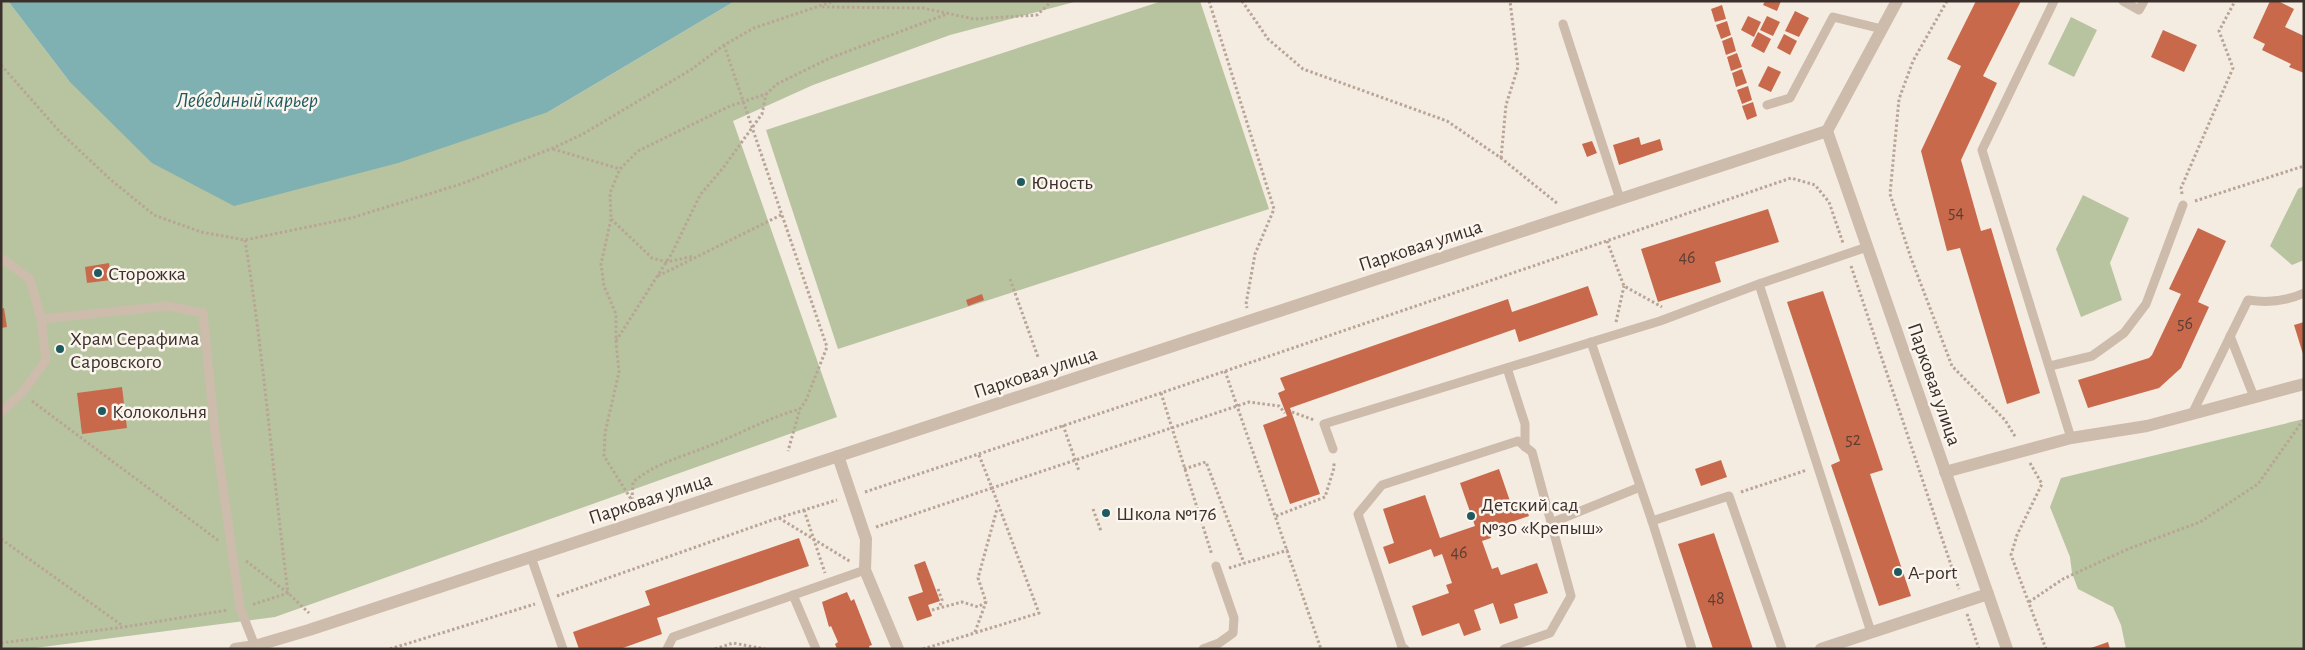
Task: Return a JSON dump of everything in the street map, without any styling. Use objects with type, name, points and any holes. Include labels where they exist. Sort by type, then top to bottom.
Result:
[{"type":"street","points":[[1827,131],[1896,1]]},
{"type":"street","name":"Парковая улица","points":[[235,649],[255,648],[1827,131],[2007,649]]},
{"type":"street","points":[[1945,472],[2071,438],[2147,426],[2193,412],[2304,384]]},
{"type":"street","points":[[838,456],[866,539],[865,570],[898,649]]},
{"type":"street","points":[[1822,649],[1988,594]]},
{"type":"lane","points":[[2054,1],[1982,150],[2071,438]]},
{"type":"lane","points":[[2123,1],[2139,10],[2144,1]]},
{"type":"lane","points":[[1767,105],[1790,98],[1833,17],[1882,29]]},
{"type":"lane","points":[[1563,24],[1620,199]]},
{"type":"lane","points":[[2050,366],[2092,356],[2124,333],[2146,304],[2184,205]]},
{"type":"lane","points":[[1333,449],[1324,424],[1677,315],[1759,284],[1867,247]]},
{"type":"lane","points":[[1,258],[30,279],[41,319],[46,360],[22,393],[1,412]]},
{"type":"lane","points":[[1759,284],[1871,632]]},
{"type":"lane","points":[[2193,412],[2248,300],[2260,302],[2293,298],[2304,292]]},
{"type":"lane","points":[[41,319],[168,306],[203,313],[214,424],[240,608],[255,648]]},
{"type":"lane","points":[[2230,336],[2254,397]]},
{"type":"lane","points":[[1592,342],[1652,521],[1692,649]]},
{"type":"lane","points":[[1507,368],[1525,424],[1526,447]]},
{"type":"lane","points":[[1405,649],[1402,648],[1358,514],[1382,485],[1518,441],[1532,452],[1571,596],[1550,633],[1504,649]]},
{"type":"lane","points":[[1551,523],[1640,487]]},
{"type":"lane","points":[[1652,521],[1729,496],[1782,649]]},
{"type":"lane","points":[[531,557],[563,649]]},
{"type":"lane","points":[[1203,649],[1219,643],[1233,633],[1234,618],[1217,569]]},
{"type":"lane","points":[[667,649],[673,637],[865,570]]},
{"type":"lane","points":[[793,595],[816,649]]},
{"type":"path","points":[[1,65],[60,132],[111,180],[154,215],[201,232],[245,240],[351,218],[460,184],[553,148],[583,134],[692,69],[724,45],[754,28],[834,1]]},
{"type":"path","points":[[817,7],[923,8],[974,19],[1038,15],[1052,1]]},
{"type":"path","points":[[1209,1],[1274,208],[1255,254],[1246,304],[1251,320]]},
{"type":"path","points":[[1242,1],[1268,40],[1303,69],[1447,121],[1501,158],[1572,215]]},
{"type":"path","points":[[1501,158],[1506,105],[1518,67],[1510,1]]},
{"type":"path","points":[[1947,1],[1913,61],[1899,99],[1890,194],[1910,258],[1952,366],[2006,420],[2042,484],[2017,535],[2011,555],[2046,649]]},
{"type":"path","points":[[2235,1],[2219,31],[2233,68],[2181,188],[2184,205],[2304,166]]},
{"type":"path","points":[[645,520],[604,456],[605,433],[619,372],[616,314],[604,286],[602,264],[610,219],[610,193],[620,169],[638,151],[730,106],[766,94],[777,84],[830,58],[947,14]]},
{"type":"path","points":[[724,45],[827,347],[806,400],[800,408],[788,451]]},
{"type":"path","points":[[616,342],[667,262],[700,195],[762,114],[766,94]]},
{"type":"path","points":[[553,148],[620,169]]},
{"type":"path","points":[[390,649],[546,600],[778,518],[851,497],[979,455],[1791,178],[1815,185],[1829,202],[1979,649]]},
{"type":"path","points":[[658,277],[783,214]]},
{"type":"path","points":[[610,219],[652,258],[667,262],[700,255]]},
{"type":"path","points":[[245,240],[257,312],[274,481],[288,593]]},
{"type":"path","points":[[1607,241],[1624,286],[1612,336]]},
{"type":"path","points":[[1010,279],[1038,357]]},
{"type":"path","points":[[1624,286],[1677,315]]},
{"type":"path","points":[[1225,371],[1321,649]]},
{"type":"path","points":[[22,393],[288,593],[309,613]]},
{"type":"path","points":[[1161,393],[1217,569],[1288,550]]},
{"type":"path","points":[[862,531],[1249,402],[1279,406],[1285,413]]},
{"type":"path","points":[[632,501],[633,482],[645,472],[673,458],[712,445],[800,408]]},
{"type":"path","points":[[1292,412],[1324,424]]},
{"type":"path","points":[[2028,602],[2063,579],[2120,553],[2200,522],[2258,484],[2304,419]]},
{"type":"path","points":[[1063,425],[1079,471]]},
{"type":"path","points":[[1276,516],[1325,498],[1334,468],[1333,449]]},
{"type":"path","points":[[923,649],[1039,613],[979,455]]},
{"type":"path","points":[[1184,469],[1206,462],[1244,563]]},
{"type":"path","points":[[1729,496],[1818,466]]},
{"type":"path","points":[[974,632],[986,602],[978,578],[998,508]]},
{"type":"path","points":[[1093,508],[1101,531]]},
{"type":"path","points":[[804,510],[828,583]]},
{"type":"path","points":[[778,518],[865,570]]},
{"type":"path","points":[[1,539],[124,627]]},
{"type":"path","points":[[938,589],[942,600],[940,607]]},
{"type":"path","points":[[1,643],[124,627],[240,608],[288,593]]},
{"type":"path","points":[[932,610],[962,602],[978,607],[986,602]]},
{"type":"path","points":[[715,649],[733,643],[765,649]]},
{"type":"green space","points":[[1,1],[8,1],[69,81],[548,112],[735,1],[1078,1],[950,35],[813,85],[733,121],[837,417],[275,617],[27,649],[1,649]]},
{"type":"green space","name":"Юность","points":[[1162,1],[1200,1],[1269,209],[838,349],[766,130]]},
{"type":"green space","points":[[2071,17],[2097,30],[2074,77],[2048,64]]},
{"type":"green space","points":[[2304,186],[2304,260],[2292,265],[2270,246],[2298,189]]},
{"type":"green space","points":[[2083,195],[2129,218],[2110,263],[2122,300],[2081,317],[2056,249]]},
{"type":"green space","points":[[2304,419],[2304,649],[2126,649],[2121,625],[2113,607],[2078,589],[2072,573],[2070,557],[2050,507],[2061,478]]},
{"type":"water","name":"Лебединый карьер","points":[[8,1],[735,1],[548,112],[398,163],[234,206],[152,163],[69,81]]},
{"type":"building","points":[[1765,1],[1781,1],[1777,11],[1763,5]]},
{"type":"building","points":[[1976,1],[2021,1],[1983,76],[1997,83],[1961,160],[1981,231],[1991,228],[2040,393],[2007,404],[1960,248],[1947,251],[1921,151],[1961,66],[1947,59]]},
{"type":"building","points":[[2270,1],[2278,1],[2294,9],[2285,27],[2304,36],[2304,73],[2289,67],[2291,64],[2262,50],[2265,44],[2253,38]]},
{"type":"building","points":[[1722,5],[1726,19],[1715,22],[1711,9]]},
{"type":"building","points":[[1795,11],[1809,18],[1799,37],[1785,31]]},
{"type":"building","points":[[1748,16],[1761,22],[1754,37],[1741,30]]},
{"type":"building","points":[[1767,16],[1780,22],[1773,36],[1760,30]]},
{"type":"building","points":[[1727,21],[1731,35],[1721,39],[1716,25]]},
{"type":"building","points":[[2163,30],[2197,45],[2184,72],[2151,57]]},
{"type":"building","points":[[1758,32],[1771,39],[1764,53],[1751,46]]},
{"type":"building","points":[[1784,34],[1797,41],[1790,55],[1777,48]]},
{"type":"building","points":[[1732,37],[1736,51],[1726,55],[1722,41]]},
{"type":"building","points":[[1737,53],[1742,67],[1731,71],[1727,57]]},
{"type":"building","points":[[1768,66],[1781,72],[1771,92],[1758,86]]},
{"type":"building","points":[[1742,69],[1747,83],[1736,87],[1732,73]]},
{"type":"building","points":[[1748,86],[1752,100],[1742,104],[1737,90]]},
{"type":"building","points":[[1753,102],[1757,116],[1747,120],[1742,106]]},
{"type":"building","points":[[1639,137],[1641,145],[1660,139],[1663,150],[1619,165],[1613,145]]},
{"type":"building","points":[[1592,141],[1597,153],[1587,157],[1582,144]]},
{"type":"building","points":[[1768,209],[1779,242],[1715,262],[1721,282],[1658,302],[1641,249]]},
{"type":"building","points":[[2198,228],[2226,241],[2198,302],[2209,307],[2181,368],[2159,388],[2088,408],[2078,380],[2149,358],[2152,355],[2181,294],[2169,289]]},
{"type":"building","name":"Сторожка","points":[[109,263],[111,280],[87,283],[85,267]]},
{"type":"building","points":[[1588,286],[1598,315],[1519,342],[1515,329],[1290,408],[1320,494],[1290,504],[1263,425],[1287,416],[1278,393],[1285,390],[1280,378],[1508,299],[1512,312]]},
{"type":"building","points":[[1823,291],[1883,470],[1870,474],[1911,596],[1879,606],[1831,465],[1840,461],[1787,302]]},
{"type":"building","points":[[982,294],[984,300],[968,306],[966,300]]},
{"type":"building","points":[[4,308],[7,327],[1,328],[1,309]]},
{"type":"building","points":[[2304,322],[2304,354],[2303,354],[2294,325]]},
{"type":"building","name":"Колокольня","points":[[122,387],[127,428],[82,434],[77,393]]},
{"type":"building","points":[[1721,460],[1727,477],[1701,486],[1695,469]]},
{"type":"building","points":[[1499,469],[1511,504],[1523,500],[1529,516],[1488,530],[1491,538],[1482,541],[1492,569],[1498,567],[1501,575],[1537,563],[1548,593],[1514,604],[1518,618],[1500,624],[1493,603],[1474,610],[1481,630],[1464,636],[1459,623],[1422,636],[1412,606],[1449,593],[1446,585],[1452,583],[1442,554],[1434,557],[1431,549],[1389,564],[1383,547],[1394,543],[1383,509],[1425,495],[1440,538],[1475,526],[1460,483]]},
{"type":"building","points":[[1714,533],[1753,649],[1713,649],[1678,544]]},
{"type":"building","points":[[799,538],[809,566],[657,618],[662,634],[620,649],[579,649],[573,632],[650,605],[645,591]]},
{"type":"building","points":[[925,561],[940,601],[928,605],[932,616],[917,621],[908,597],[923,592],[914,565]]},
{"type":"building","points":[[847,592],[851,601],[854,599],[872,645],[869,646],[870,649],[837,649],[835,644],[838,642],[831,626],[829,627],[822,602]]},
{"type":"building","points":[[2108,642],[2110,649],[2091,649],[2091,648]]},
{"type":"place","name":"Юность","points":[[1021,182]]},
{"type":"place","name":"Сторожка","points":[[98,273]]},
{"type":"place","name":"Храм Серафима Саровского","points":[[60,349]]},
{"type":"place","name":"Колокольня","points":[[102,411]]},
{"type":"place","name":"Школа №176","points":[[1106,513]]},
{"type":"place","name":"Детский сад №30 «Крепыш»","points":[[1471,516]]},
{"type":"place","name":"A-port","points":[[1898,572]]}]
